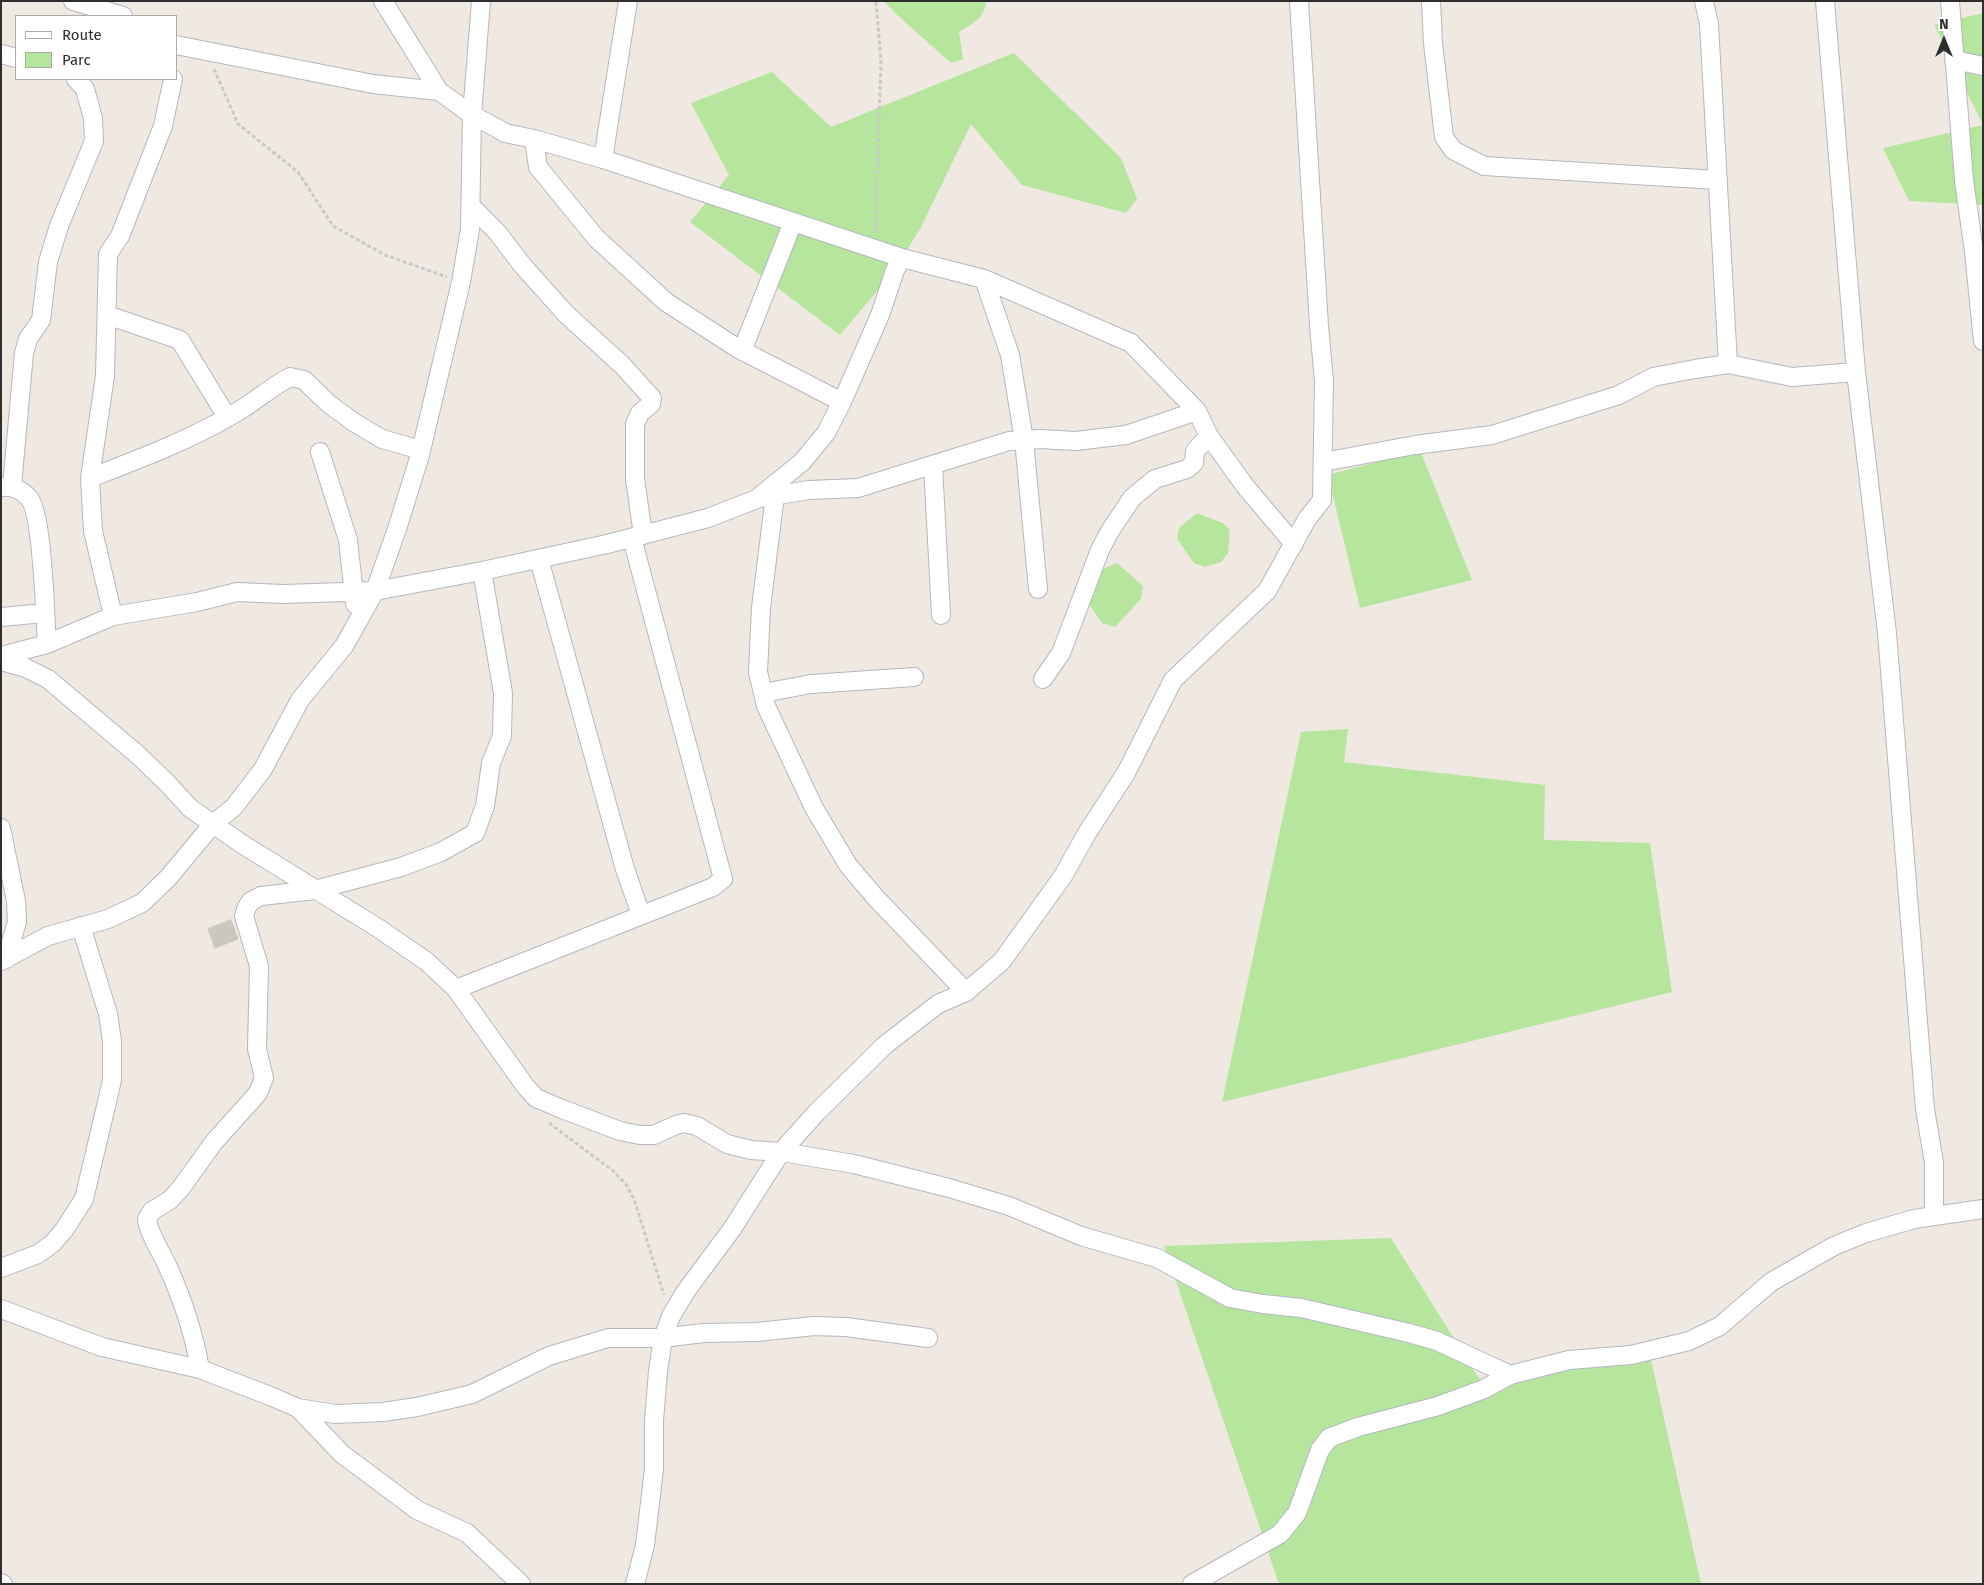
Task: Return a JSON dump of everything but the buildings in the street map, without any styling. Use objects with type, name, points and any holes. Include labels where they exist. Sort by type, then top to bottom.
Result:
[{"type":"street","points":[[73,1],[120,15]]},
{"type":"street","points":[[383,1],[438,90],[472,115],[505,133],[603,158],[902,258],[984,279],[1131,343],[1197,410],[1209,436],[1245,486],[1294,544]]},
{"type":"street","points":[[4,960],[48,936],[108,918],[142,903],[168,878],[213,824],[234,807],[263,769],[300,700],[344,646],[375,591],[397,529],[421,450],[462,282],[470,229],[472,115],[481,1]]},
{"type":"street","points":[[603,158],[628,1]]},
{"type":"street","points":[[635,1584],[646,1545],[654,1469],[654,1421],[658,1371],[663,1338],[671,1316],[686,1291],[732,1229],[781,1152],[817,1112],[886,1045],[938,1004],[966,992],[1002,961],[1062,876],[1126,773],[1173,680],[1267,591],[1307,519],[1322,500],[1324,381],[1299,1]]},
{"type":"street","points":[[1431,1],[1433,43],[1444,137],[1454,150],[1484,166],[1718,180]]},
{"type":"street","points":[[1704,1],[1709,24],[1728,364]]},
{"type":"street","points":[[1825,1],[1856,372],[1888,633],[1924,1100],[1934,1163],[1934,1216]]},
{"type":"street","points":[[1950,1],[1964,180],[1983,341]]},
{"type":"street","points":[[178,51],[207,52],[373,84],[438,90]]},
{"type":"street","points":[[1,54],[15,58]]},
{"type":"street","points":[[1954,60],[1983,66]]},
{"type":"street","points":[[47,644],[40,532],[33,504],[29,497],[7,486],[24,353],[28,339],[41,320],[48,262],[59,226],[94,141],[93,118],[85,89],[77,80]]},
{"type":"street","points":[[113,616],[93,531],[90,478],[105,376],[108,254],[120,236],[163,126],[173,80]]},
{"type":"street","points":[[534,139],[538,167],[596,238],[666,302],[702,327],[742,351],[842,402]]},
{"type":"street","points":[[456,989],[713,887],[723,879],[638,536],[635,424],[640,412],[651,404],[652,398],[622,365],[566,314],[523,266],[496,232],[471,206]]},
{"type":"street","points":[[742,351],[793,222]]},
{"type":"street","points":[[902,258],[895,270],[880,315],[842,402],[826,433],[802,462],[767,496],[758,672],[766,706],[814,808],[848,865],[875,897],[966,992]]},
{"type":"street","points":[[984,279],[1010,355],[1024,440],[1038,589]]},
{"type":"street","points":[[107,315],[180,340],[227,417]]},
{"type":"street","points":[[1323,462],[1415,445],[1492,435],[1619,395],[1653,377],[1728,364],[1792,377],[1856,372]]},
{"type":"street","points":[[90,478],[164,449],[242,409],[290,377],[304,380],[329,404],[355,423],[382,439],[421,450]]},
{"type":"street","points":[[1,656],[47,644],[113,616],[197,602],[237,592],[283,594],[375,591],[482,571],[638,536],[708,518],[767,496],[809,490],[858,488],[1009,441],[1076,441],[1126,435],[1197,410]]},
{"type":"street","points":[[1043,679],[1060,653],[1100,550],[1132,498],[1155,479],[1187,469],[1194,463],[1195,451],[1209,436]]},
{"type":"street","points":[[320,452],[348,540],[357,624]]},
{"type":"street","points":[[932,464],[940,615]]},
{"type":"street","points":[[539,558],[625,869],[642,915]]},
{"type":"street","points":[[200,1369],[197,1350],[177,1287],[158,1244],[148,1228],[147,1219],[152,1210],[170,1200],[181,1188],[214,1142],[263,1084],[263,1068],[257,1049],[258,966],[245,923],[246,907],[251,901],[261,896],[315,890],[401,867],[441,852],[475,833],[485,806],[491,763],[502,736],[503,692],[482,571]]},
{"type":"street","points":[[1,617],[45,612]]},
{"type":"street","points":[[1,661],[26,668],[48,678],[138,755],[190,808],[315,890],[378,928],[426,961],[456,989],[526,1087],[536,1098],[562,1110],[640,1136],[654,1135],[684,1123],[697,1126],[727,1144],[750,1150],[781,1152],[879,1170],[1009,1206],[1082,1236],[1157,1258],[1230,1298],[1301,1308],[1409,1333],[1437,1341],[1510,1375]]},
{"type":"street","points":[[763,692],[811,684],[914,677]]},
{"type":"street","points":[[1,828],[16,901],[18,922],[4,960]]},
{"type":"street","points":[[1,1268],[38,1254],[53,1243],[64,1230],[84,1199],[107,1102],[112,1080],[112,1042],[109,1023],[81,926]]},
{"type":"street","points":[[1192,1584],[1280,1534],[1297,1513],[1320,1450],[1329,1438],[1358,1427],[1438,1406],[1484,1389],[1510,1375],[1569,1360],[1631,1355],[1689,1341],[1720,1326],[1771,1282],[1834,1246],[1866,1233],[1914,1219],[1983,1209]]},
{"type":"street","points":[[1,1308],[102,1347],[200,1369],[298,1408],[335,1414],[383,1412],[417,1407],[472,1394],[549,1356],[608,1338],[663,1338],[703,1333],[756,1332],[814,1326],[846,1327],[928,1338]]},
{"type":"street","points":[[298,1408],[342,1454],[417,1510],[467,1532],[521,1584]]},
{"type":"path","points":[[874,249],[881,62],[876,1]]},
{"type":"path","points":[[207,52],[238,124],[298,172],[333,226],[385,255],[462,282]]},
{"type":"path","points":[[536,1098],[550,1124],[612,1170],[626,1184],[634,1199],[671,1316]]},
{"type":"green space","points":[[884,1],[986,1],[980,16],[973,24],[959,32],[963,59],[951,63]]},
{"type":"green space","points":[[1983,13],[1983,125],[1934,25]]},
{"type":"green space","points":[[1014,53],[1121,158],[1137,199],[1126,213],[1022,185],[971,124],[921,227],[895,270],[840,335],[690,222],[729,175],[691,103],[772,72],[831,127]]},
{"type":"green space","points":[[1983,125],[1983,205],[1909,201],[1883,148]]},
{"type":"green space","points":[[1420,450],[1472,580],[1360,608],[1328,475]]},
{"type":"green space","points":[[1197,513],[1223,523],[1230,530],[1228,553],[1221,562],[1205,567],[1194,563],[1177,539],[1179,528]]},
{"type":"green space","points":[[1117,563],[1143,586],[1141,599],[1115,627],[1102,623],[1084,597],[1096,572]]},
{"type":"green space","points":[[1348,729],[1344,762],[1545,785],[1544,840],[1650,843],[1672,992],[1222,1102],[1301,732]]},
{"type":"green space","points":[[1391,1238],[1485,1388],[1510,1375],[1649,1351],[1701,1584],[1279,1584],[1164,1246]]}]
